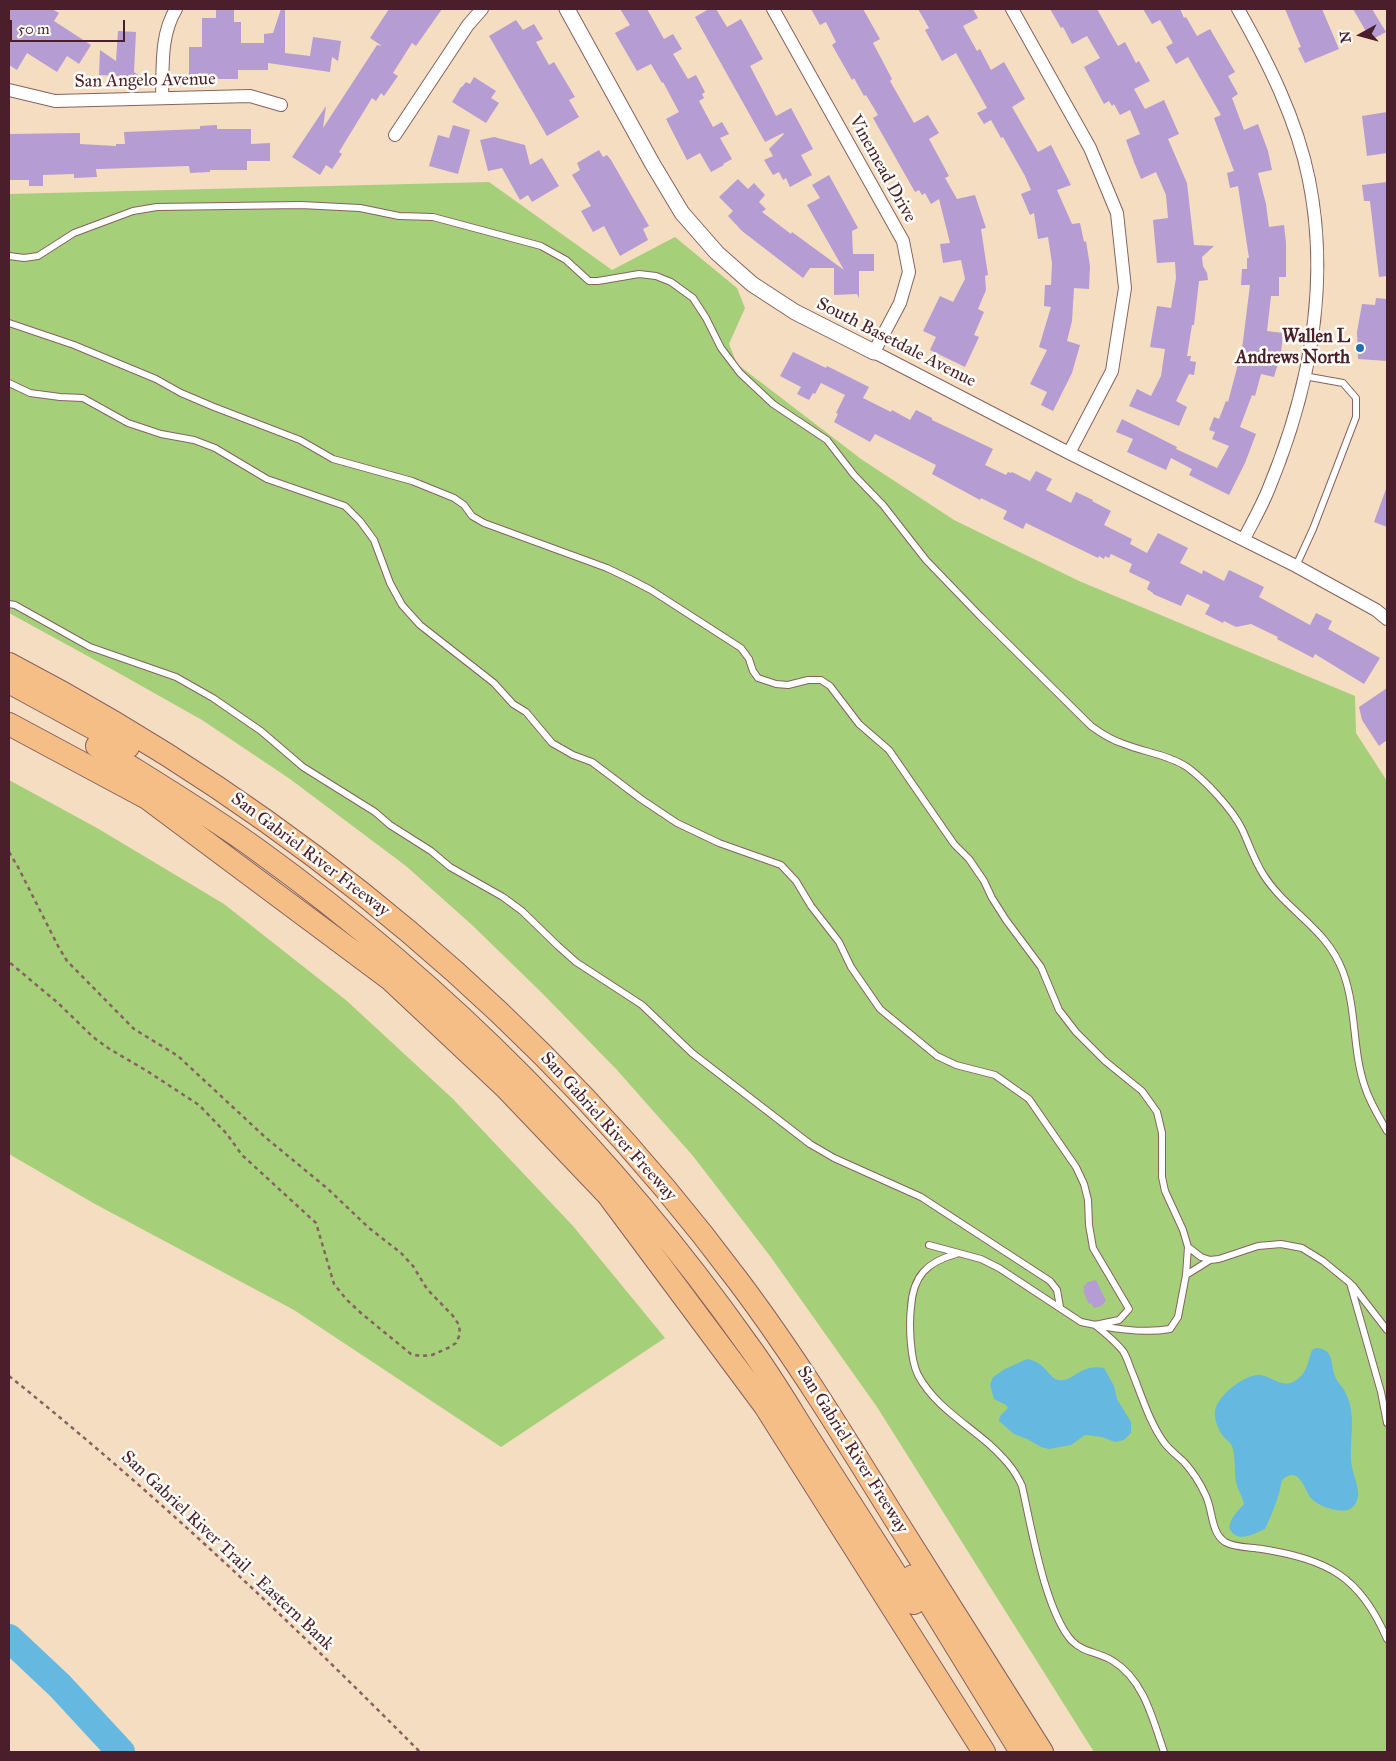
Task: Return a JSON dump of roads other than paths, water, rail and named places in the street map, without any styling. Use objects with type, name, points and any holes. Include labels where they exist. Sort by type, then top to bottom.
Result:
[{"type":"highway","name":"San Gabriel River Freeway","points":[[9,664],[106,717],[165,753],[232,796],[333,869],[430,949],[506,1018],[565,1076],[672,1196],[742,1285],[790,1353],[1042,1752]]},
{"type":"highway","points":[[9,682],[148,759],[227,810],[355,905],[497,1029],[611,1147],[737,1303],[791,1381],[1021,1752]]},
{"type":"highway","points":[[9,697],[94,744],[258,850],[355,925],[432,991],[559,1114],[615,1175],[665,1234],[749,1346],[1008,1752]]},
{"type":"highway","points":[[9,724],[147,798],[391,980],[506,1087],[608,1195],[764,1406],[984,1752]]},
{"type":"street","points":[[162,98],[164,43],[176,9]]},
{"type":"street","points":[[395,135],[468,24],[482,9]]},
{"type":"street","name":"South Basetdale Avenue","points":[[567,9],[652,163],[682,213],[717,253],[752,284],[795,312],[1069,453],[1325,581],[1376,610],[1387,619]]},
{"type":"street","name":"Vinemead Drive","points":[[773,9],[903,241],[909,272],[900,303],[874,352]]},
{"type":"street","points":[[1012,9],[1090,148],[1117,213],[1125,288],[1112,371],[1069,453]]},
{"type":"street","points":[[1238,9],[1267,64],[1297,139],[1309,180],[1315,223],[1318,267],[1316,318],[1289,435],[1268,490],[1244,539]]},
{"type":"street","name":"San Angelo Avenue","points":[[9,90],[55,101],[250,96],[281,105]]},
{"type":"lane","points":[[9,256],[24,258],[38,256],[74,233],[133,211],[157,206],[301,205],[360,208],[399,216],[433,216],[541,246],[566,260],[589,281],[639,274],[656,276],[671,282],[693,298],[706,318],[721,348],[740,373],[773,404],[827,440],[840,454],[854,475],[883,505],[926,560],[1031,668],[1091,726],[1108,738],[1185,766],[1211,787],[1241,827],[1262,874],[1276,891],[1314,927],[1332,949],[1343,972],[1350,995],[1364,1086],[1372,1106],[1387,1131]]},
{"type":"lane","points":[[9,323],[74,345],[156,379],[181,393],[214,407],[300,440],[333,459],[412,481],[454,498],[464,505],[472,516],[484,523],[558,552],[607,568],[651,590],[741,648],[750,659],[753,670],[758,678],[776,684],[788,685],[808,680],[821,680],[830,686],[859,724],[889,750],[954,844],[974,866],[1006,920],[1041,967],[1059,1010],[1076,1032],[1104,1061],[1142,1091],[1157,1112],[1162,1133],[1162,1177],[1165,1190],[1183,1230],[1188,1247],[1186,1275],[1178,1317],[1170,1329],[1155,1331],[1081,1322],[999,1268],[981,1259],[929,1245]]},
{"type":"lane","points":[[1296,566],[1313,529],[1356,417],[1356,398],[1343,383],[1304,376]]},
{"type":"lane","points":[[9,383],[30,393],[83,398],[128,423],[161,434],[194,440],[215,448],[267,479],[345,506],[360,521],[374,540],[390,583],[402,605],[432,635],[494,683],[513,704],[526,712],[552,743],[592,762],[677,823],[719,843],[781,866],[796,881],[811,906],[839,942],[851,967],[880,1009],[937,1056],[956,1064],[995,1075],[1028,1099],[1076,1166],[1084,1184],[1088,1200],[1089,1225],[1094,1248],[1129,1309],[1119,1320],[1095,1325]]},
{"type":"lane","points":[[9,604],[90,647],[176,677],[213,698],[261,731],[303,767],[375,812],[390,825],[431,851],[450,867],[503,897],[522,911],[576,962],[642,1005],[692,1053],[810,1144],[834,1158],[921,1198],[1050,1281],[1057,1290],[1060,1307]]},
{"type":"lane","points":[[1188,1247],[1201,1257],[1210,1260],[1219,1259],[1258,1246],[1281,1244],[1302,1248],[1323,1261],[1350,1283],[1387,1330]]},
{"type":"lane","points":[[958,1254],[935,1262],[923,1272],[915,1285],[911,1299],[910,1316],[913,1356],[917,1373],[936,1400],[1006,1460],[1017,1474],[1022,1486],[1044,1582],[1057,1618],[1072,1641],[1092,1653],[1112,1660],[1135,1681],[1154,1721],[1164,1752]]},
{"type":"lane","points":[[1186,1275],[1210,1260]]},
{"type":"lane","points":[[1350,1283],[1381,1392],[1387,1423]]},
{"type":"lane","points":[[1095,1325],[1124,1352],[1150,1417],[1162,1440],[1184,1462],[1206,1496],[1216,1533],[1225,1542],[1288,1555],[1320,1563],[1333,1569],[1348,1580],[1363,1598],[1378,1618],[1387,1638]]},
{"type":"water","points":[[1316,1348],[1322,1349],[1329,1354],[1336,1378],[1349,1401],[1352,1419],[1351,1458],[1358,1490],[1357,1501],[1350,1509],[1341,1511],[1324,1506],[1314,1501],[1302,1482],[1291,1475],[1282,1481],[1265,1529],[1243,1537],[1234,1535],[1229,1526],[1234,1516],[1244,1504],[1236,1482],[1233,1448],[1221,1433],[1216,1420],[1215,1411],[1217,1405],[1225,1393],[1251,1376],[1262,1375],[1284,1383],[1293,1382],[1302,1375],[1312,1350]]},
{"type":"water","points":[[1027,1359],[1039,1363],[1052,1377],[1059,1380],[1069,1378],[1089,1368],[1104,1368],[1114,1386],[1117,1399],[1131,1422],[1131,1433],[1124,1440],[1115,1442],[1102,1437],[1085,1435],[1071,1445],[1049,1449],[1014,1434],[999,1421],[1000,1416],[1008,1408],[994,1399],[990,1385],[993,1377]]},
{"type":"waterway","points":[[9,1638],[60,1686],[121,1752]]},
{"type":"place","name":"Wallen L Andrews North","points":[[1360,348]]}]
